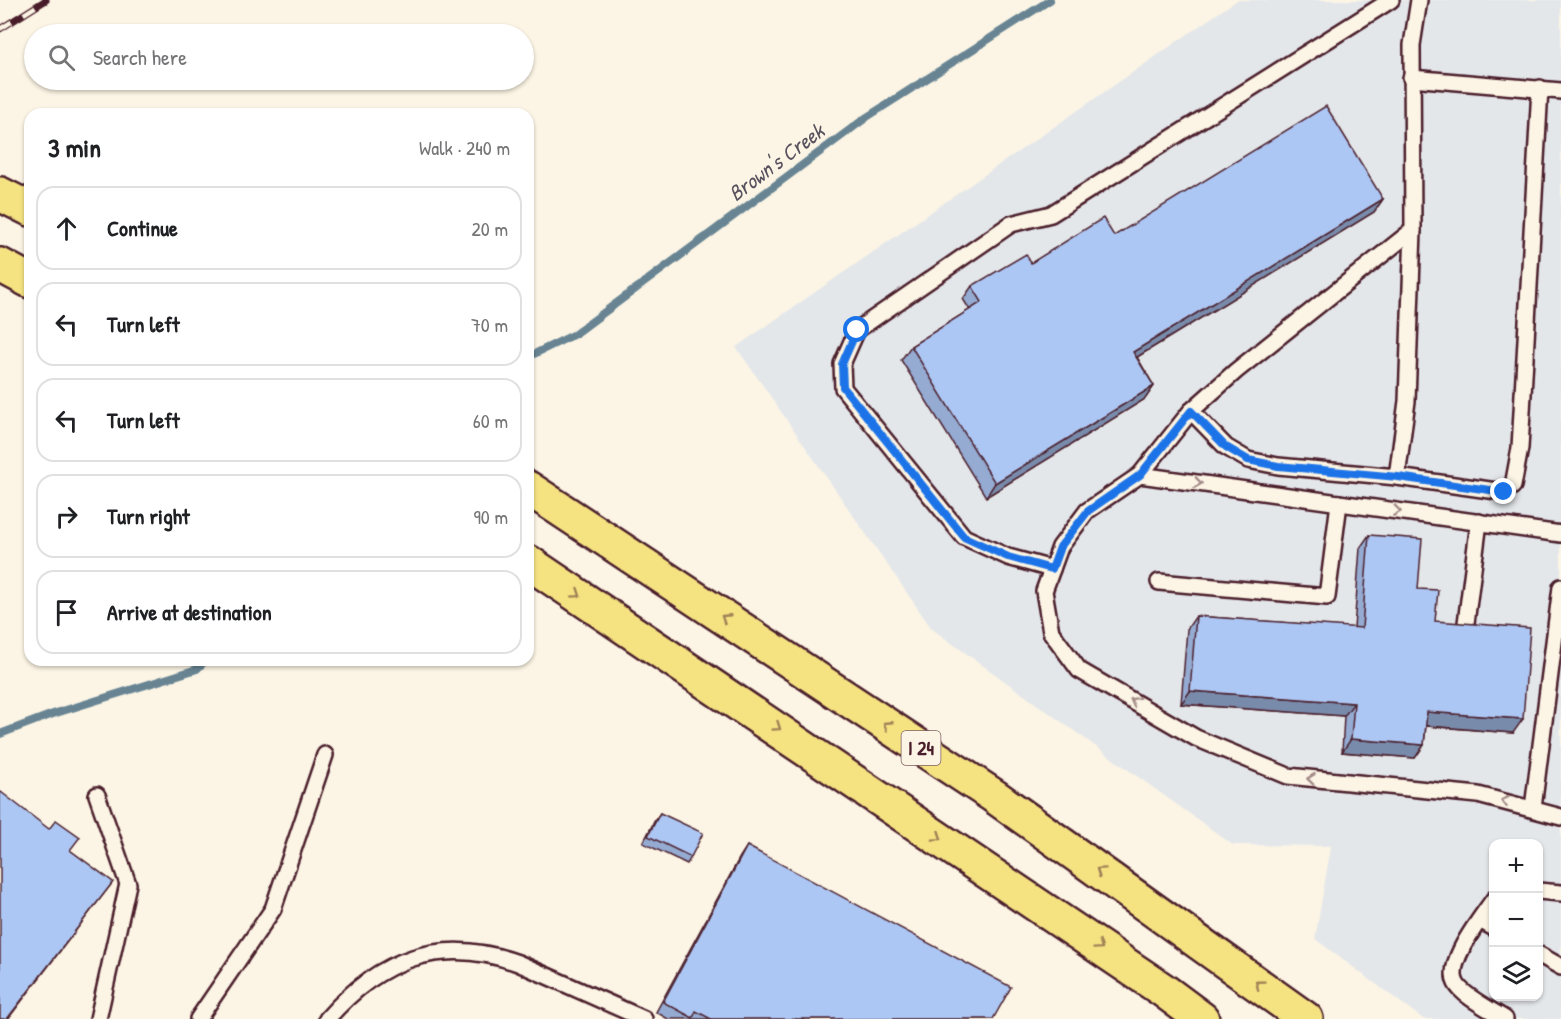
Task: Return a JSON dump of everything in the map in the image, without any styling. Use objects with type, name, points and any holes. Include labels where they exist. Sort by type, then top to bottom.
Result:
[{"type":"highway","points":[[0,194],[24,206]]},
{"type":"highway","points":[[0,266],[24,278]]},
{"type":"highway","name":"I 24","points":[[534,492],[994,796],[1306,1019]]},
{"type":"highway","points":[[534,566],[803,744],[1153,983],[1202,1019]]},
{"type":"lane","points":[[1052,569],[1008,557],[964,537],[843,387],[842,364],[857,330],[1011,224],[1051,214],[1391,0]]},
{"type":"lane","points":[[1398,477],[1407,401],[1413,230],[1411,78],[1412,45],[1419,0]]},
{"type":"lane","points":[[1411,78],[1540,88],[1560,92]]},
{"type":"lane","points":[[1191,411],[1226,447],[1248,460],[1278,466],[1398,477],[1504,492],[1513,486],[1520,448],[1540,88]]},
{"type":"lane","points":[[1413,230],[1236,371],[1191,411],[1140,475],[1088,511],[1060,547],[1044,591],[1051,632],[1080,670],[1196,738],[1288,776],[1478,795],[1561,817]]},
{"type":"lane","points":[[1140,475],[1561,534]]},
{"type":"lane","points":[[1159,582],[1327,597],[1339,503]]},
{"type":"lane","points":[[1466,623],[1479,522]]},
{"type":"lane","points":[[1533,808],[1561,587]]},
{"type":"lane","points":[[198,1019],[273,909],[326,755]]},
{"type":"lane","points":[[97,795],[128,884],[98,1019]]},
{"type":"lane","points":[[1543,891],[1561,893]]},
{"type":"lane","points":[[1489,907],[1457,960],[1454,972],[1456,984],[1469,996],[1505,1019]]},
{"type":"lane","points":[[1480,920],[1489,925]]},
{"type":"lane","points":[[327,1019],[358,986],[390,966],[426,954],[463,951],[500,956],[644,1019]]},
{"type":"lane","points":[[1543,956],[1561,967]]},
{"type":"shaded area","points":[[1237,0],[1561,0],[1561,1019],[1423,1019],[1315,939],[1331,846],[1233,845],[932,629],[736,347]]},
{"type":"building","points":[[1326,106],[1383,199],[1133,352],[1154,386],[995,483],[911,346],[982,302],[972,286],[1026,254],[1031,263],[1103,218],[1114,236]]},
{"type":"building","points":[[1369,535],[1422,539],[1418,589],[1438,590],[1435,621],[1530,628],[1523,719],[1427,712],[1424,745],[1351,739],[1354,703],[1190,691],[1196,616],[1362,628]]},
{"type":"building","points":[[1,792],[49,829],[56,820],[80,837],[70,850],[113,882],[7,1019],[0,1019]]},
{"type":"building","points":[[660,813],[703,833],[691,857],[648,836]]},
{"type":"building","points":[[747,846],[1011,987],[993,1019],[711,1019],[696,1011],[693,1018],[663,1002]]},
{"type":"waterway","name":"Brown's Creek","points":[[534,354],[575,334],[867,117],[1050,0]]},
{"type":"waterway","name":"Brown's Creek","points":[[0,734],[53,714],[197,669],[200,666]]},
{"type":"railway","points":[[0,29],[46,0]]},
{"type":"route","points":[[857,330],[842,364],[843,387],[964,537],[1008,557],[1052,569],[1060,547],[1088,511],[1140,475],[1191,411],[1226,447],[1248,460],[1278,466],[1398,477],[1504,492]]}]
